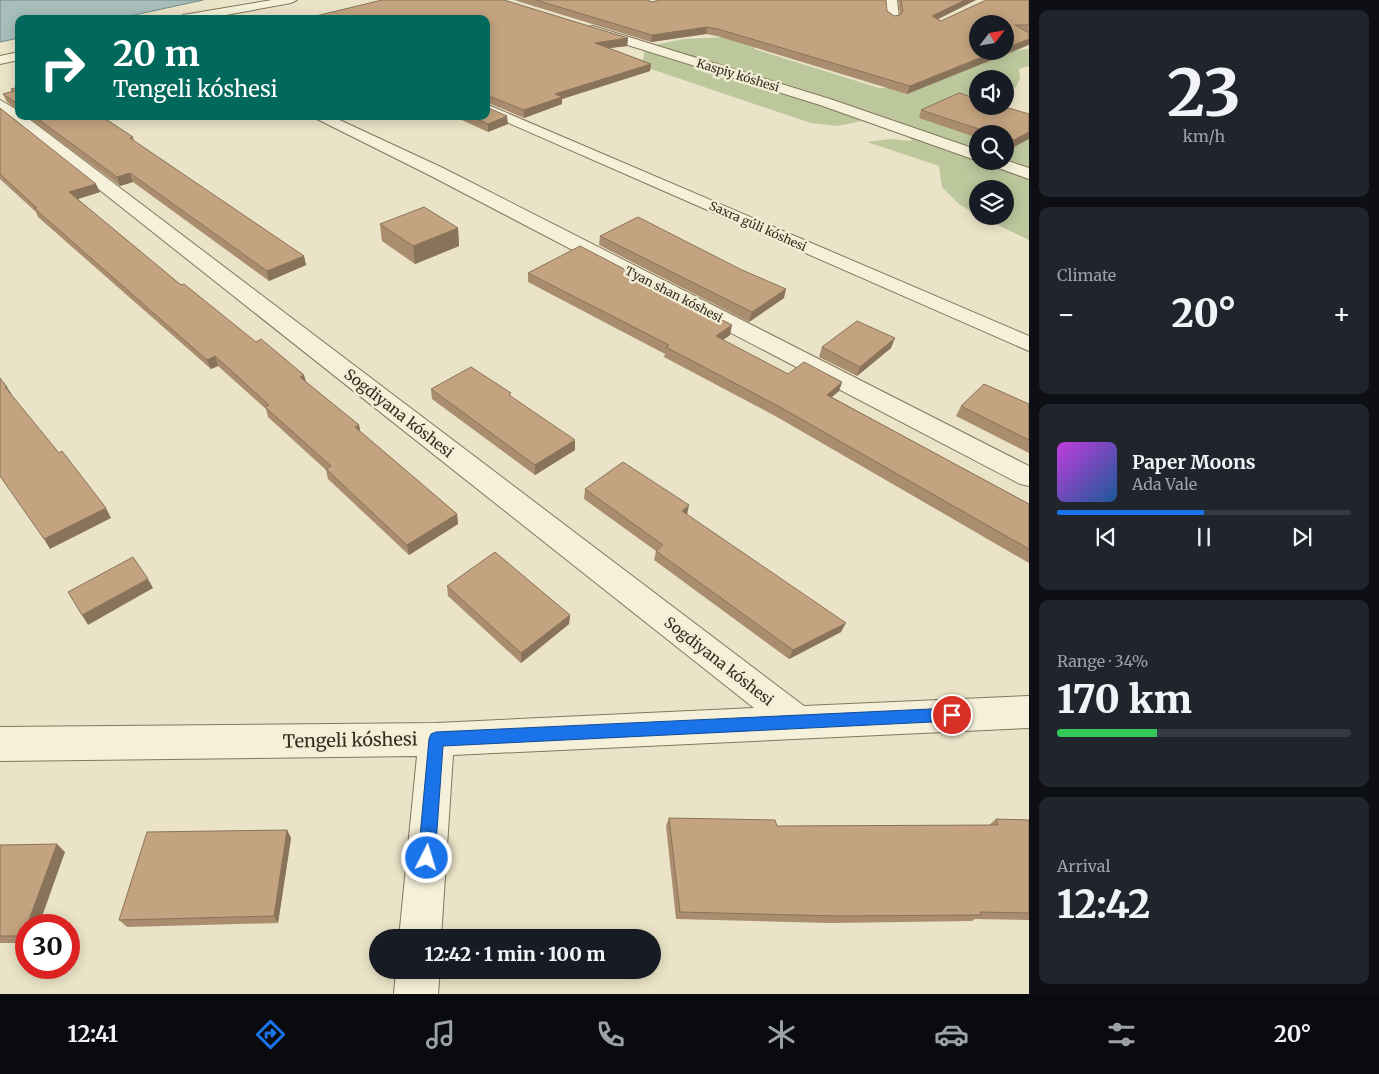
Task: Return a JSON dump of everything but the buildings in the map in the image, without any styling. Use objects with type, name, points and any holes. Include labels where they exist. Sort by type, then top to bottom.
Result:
[{"type":"street","points":[[891,0],[893,18]]},
{"type":"street","points":[[210,15],[289,3]]},
{"type":"street","name":"Kaspiy kóshesi","points":[[580,26],[825,102],[969,153]]},
{"type":"street","points":[[0,60],[15,57]]},
{"type":"street","name":"Sogdiyana kóshesi","points":[[0,104],[15,116]]},
{"type":"street","name":"Saxra gúli kóshesi","points":[[490,110],[1029,344]]},
{"type":"street","name":"Sogdiyana kóshesi","points":[[21,120],[798,722]]},
{"type":"street","name":"Tyan shan kóshesi","points":[[326,120],[437,172],[1029,477]]},
{"type":"street","points":[[1014,169],[1029,174]]},
{"type":"street","name":"Tengeli kóshesi","points":[[0,744],[436,739],[1029,712]]},
{"type":"street","points":[[421,929],[436,739]]},
{"type":"street","points":[[416,994],[417,979]]},
{"type":"green space","points":[[729,37],[758,42],[754,49],[879,88],[899,87],[975,60],[1014,60],[1014,50],[1029,49],[1029,66],[1019,69],[1020,79],[1016,87],[1014,88],[1014,70],[969,70],[969,115],[999,115],[1029,128],[1029,240],[998,225],[1014,225],[1014,180],[969,180],[969,210],[959,204],[942,187],[939,166],[867,142],[890,139],[912,141],[899,125],[862,121],[837,126],[811,123],[642,66],[645,47],[684,39]]},
{"type":"water","points":[[0,0],[203,0],[134,15],[15,15],[15,39],[0,42]]},
{"type":"route","points":[[427,858],[436,739],[952,715]]}]
